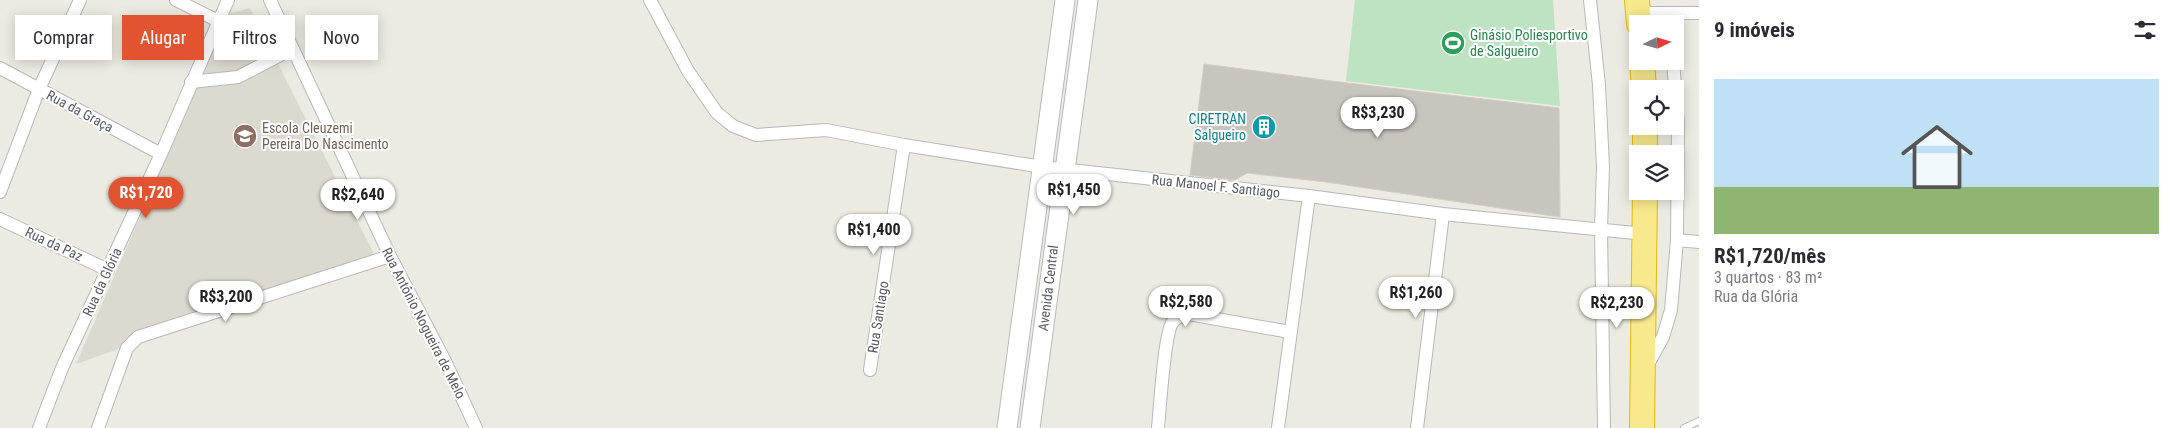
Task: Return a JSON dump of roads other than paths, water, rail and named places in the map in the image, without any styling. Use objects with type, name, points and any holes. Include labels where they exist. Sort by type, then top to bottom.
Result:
[{"type":"highway","points":[[1642,428],[1645,200]]},
{"type":"street","points":[[0,192],[39,89],[80,0]]},
{"type":"street","points":[[176,0],[214,20]]},
{"type":"street","name":"Rua da Glória","points":[[221,15],[228,0]]},
{"type":"street","name":"Rua Antônio Nogueira de Melo","points":[[270,0],[277,15]]},
{"type":"street","name":"Rua Manoel F. Santiago","points":[[650,0],[688,71],[717,113],[734,126],[756,135],[826,130],[904,145],[1043,167],[1181,184],[1309,196],[1443,214],[1645,234]]},
{"type":"street","name":"Avenida Central","points":[[1007,428],[1065,0]]},
{"type":"street","name":"Avenida Central","points":[[1030,428],[1063,169],[1088,0]]},
{"type":"street","points":[[1590,0],[1599,85],[1603,167],[1601,229],[1604,428]]},
{"type":"street","points":[[1638,12],[1654,15]]},
{"type":"street","points":[[1684,16],[1699,13]]},
{"type":"street","name":"Rua da Glória","points":[[39,428],[62,368],[161,154],[190,82],[214,31]]},
{"type":"street","name":"Rua Antônio Nogueira de Melo","points":[[295,55],[390,256],[445,361],[476,428]]},
{"type":"street","points":[[190,82],[238,77],[271,60]]},
{"type":"street","name":"Rua da Graça","points":[[0,68],[161,154]]},
{"type":"street","points":[[1642,375],[1663,337],[1672,310],[1677,240],[1678,124],[1674,70]]},
{"type":"street","name":"Rua Santiago","points":[[870,370],[904,145]]},
{"type":"street","points":[[1278,428],[1309,196]]},
{"type":"street","points":[[1416,428],[1443,214]]},
{"type":"street","name":"Rua da Paz","points":[[0,219],[108,270]]},
{"type":"street","points":[[1677,240],[1699,242]]},
{"type":"street","points":[[98,428],[127,348],[138,337],[390,256]]},
{"type":"street","points":[[1158,428],[1167,346],[1172,323],[1179,316],[1189,314],[1290,332]]},
{"type":"lane","points":[[1684,428],[1699,421]]},
{"type":"place","name":"Ginásio Poliesportivo de Salgueiro","points":[[1453,43]]},
{"type":"place","name":"CIRETRAN Salgueiro","points":[[1264,127]]},
{"type":"place","name":"Escola Cleuzemi Pereira Do Nascimento","points":[[245,136]]}]
